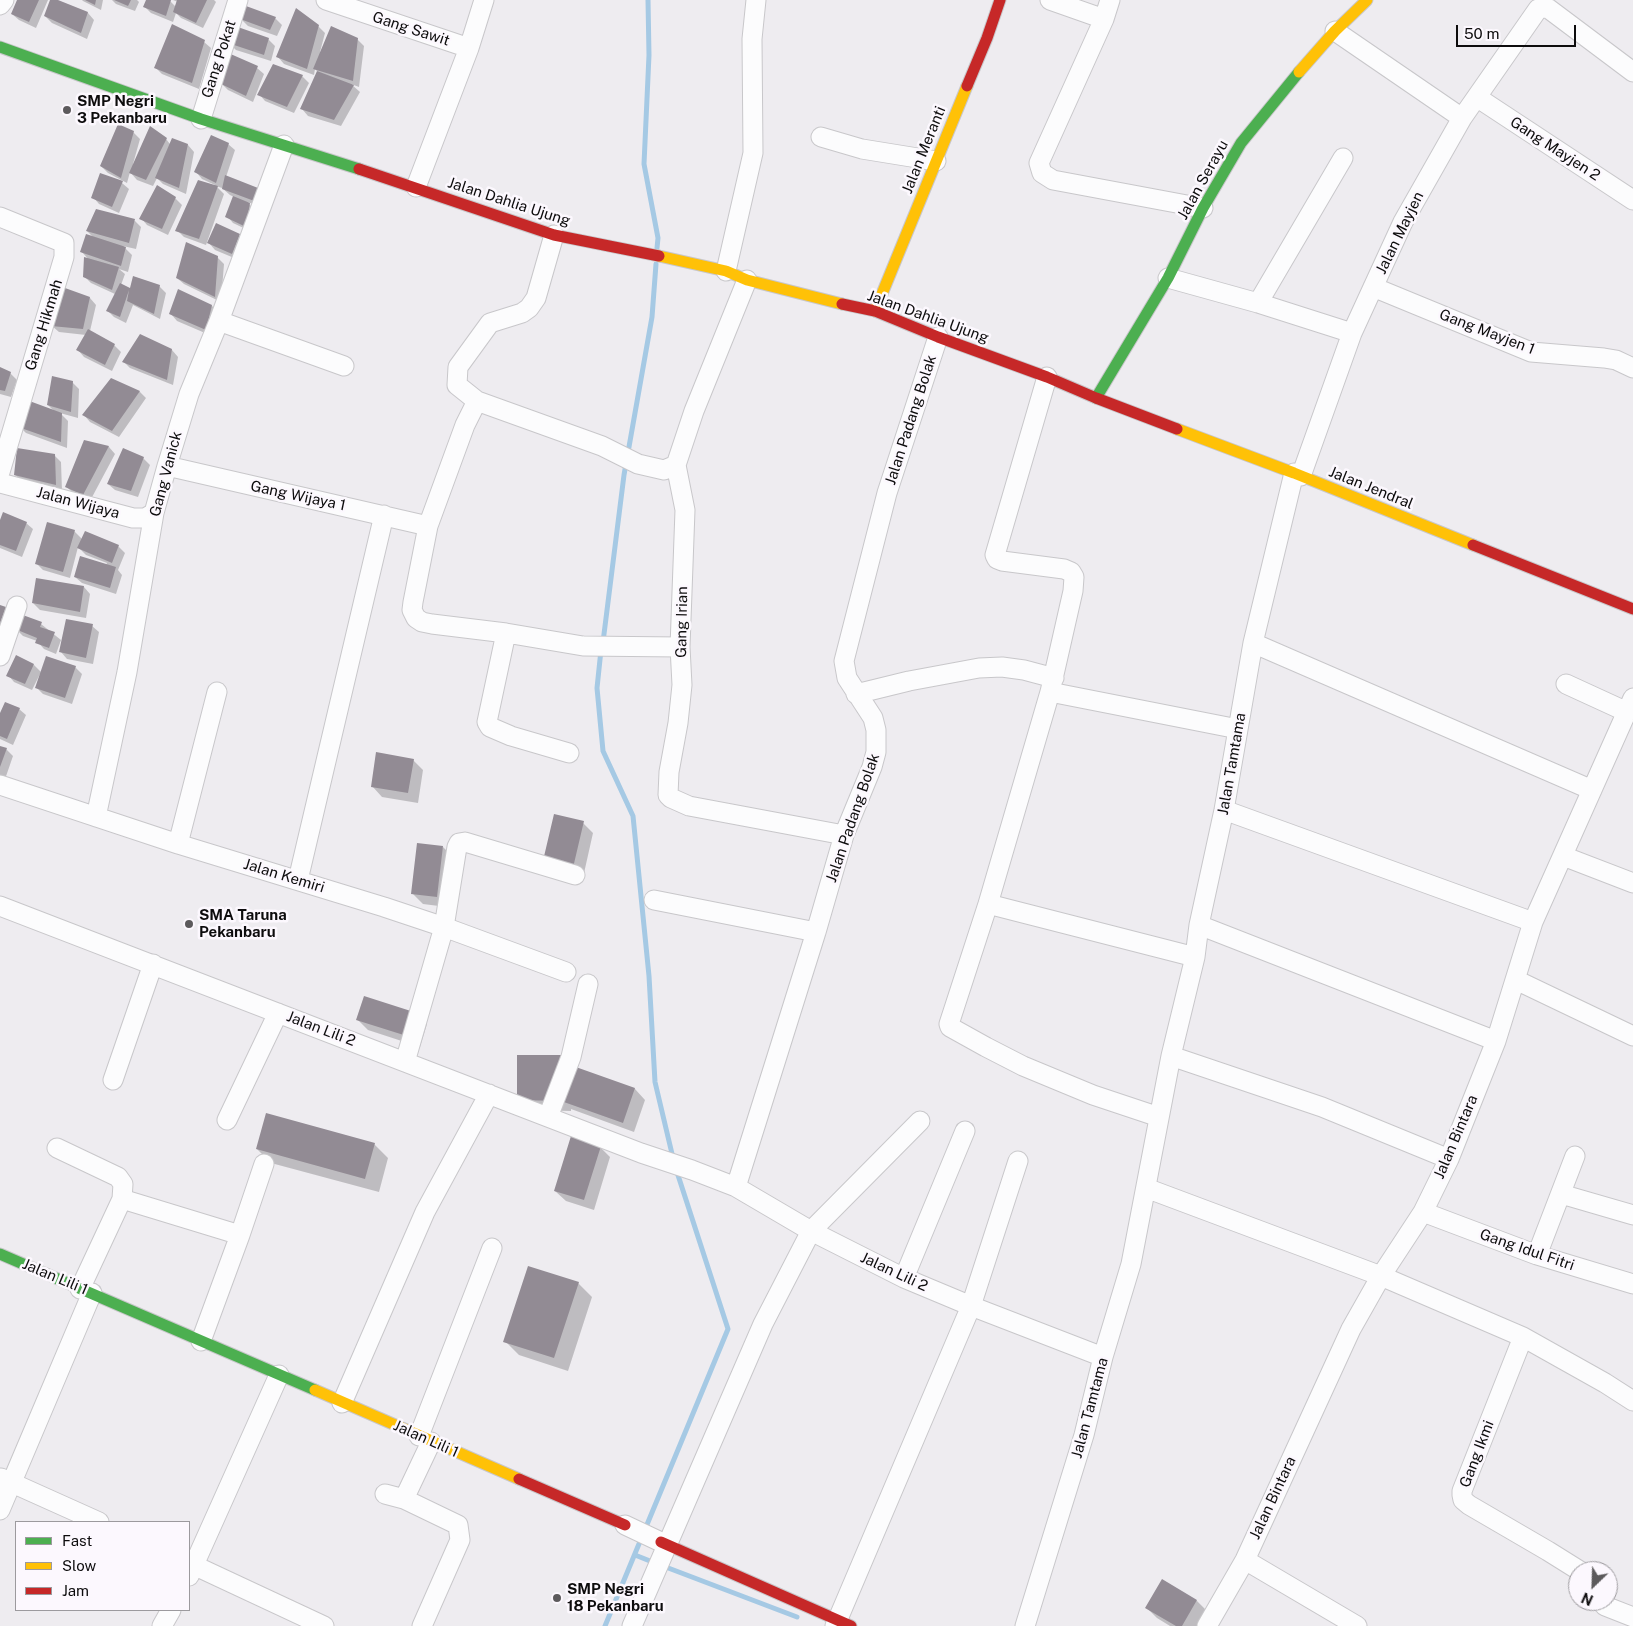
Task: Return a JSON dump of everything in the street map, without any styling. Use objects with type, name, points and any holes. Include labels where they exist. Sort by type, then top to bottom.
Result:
[{"type":"main road","name":"Jalan Meranti","points":[[875,311],[1000,0]]},
{"type":"main road","name":"Jalan Serayu","points":[[1096,398],[1168,278],[1203,208],[1241,143],[1335,31],[1367,0]]},
{"type":"main road","name":"Jalan Dahlia Ujung","points":[[0,47],[201,119],[416,187],[554,235],[726,271],[747,280],[822,300],[875,311],[938,337],[1048,377],[1096,398]]},
{"type":"main road","name":"Jalan Jendral","points":[[1096,398],[1298,474],[1633,610]]},
{"type":"main road","name":"Jalan Lili 1","points":[[0,1254],[625,1525]]},
{"type":"main road","name":"Jalan Lili 1","points":[[664,1548],[841,1624]]},
{"type":"street","points":[[0,5],[4,0]]},
{"type":"street","name":"Gang Pokat","points":[[201,119],[238,0]]},
{"type":"street","name":"Gang Sawit","points":[[326,0],[358,5],[469,48]]},
{"type":"street","name":"Gang Sawit","points":[[416,187],[469,48],[484,0]]},
{"type":"street","points":[[726,271],[754,153],[752,39],[756,0]]},
{"type":"street","points":[[1050,0],[1104,19]]},
{"type":"street","points":[[1110,0],[1104,19],[1039,163],[1042,174],[1053,180],[1203,208]]},
{"type":"street","name":"Jalan Mayjen","points":[[1298,474],[1352,333],[1402,222],[1462,118],[1478,98],[1538,9],[1549,9],[1633,72]]},
{"type":"street","points":[[1335,31],[1462,118]]},
{"type":"street","name":"Gang Mayjen 2","points":[[1478,98],[1633,200]]},
{"type":"street","points":[[821,138],[862,149],[936,161]]},
{"type":"street","name":"Gang Vanick","points":[[96,817],[126,672],[154,513],[167,466],[189,394],[219,321],[284,145]]},
{"type":"street","points":[[1258,303],[1343,158]]},
{"type":"street","name":"Gang Hikmah","points":[[0,217],[64,243],[64,257],[0,472]]},
{"type":"street","points":[[554,235],[536,298],[529,308],[522,313],[490,323],[458,367],[457,385],[477,401],[602,446],[638,464],[664,470],[676,465]]},
{"type":"street","points":[[1168,278],[1258,303],[1352,333]]},
{"type":"street","name":"Gang Irian","points":[[747,280],[694,411],[676,465],[685,510],[680,647],[682,685],[678,723],[669,772],[669,796],[689,806],[844,835]]},
{"type":"street","name":"Gang Mayjen 1","points":[[1373,287],[1531,352],[1604,358],[1616,360],[1633,368]]},
{"type":"street","points":[[219,321],[344,366]]},
{"type":"street","name":"Jalan Padang Bolak","points":[[736,1187],[816,932],[844,835],[872,767],[876,752],[876,730],[872,718],[847,678],[844,660],[887,493],[938,337]]},
{"type":"street","points":[[1048,377],[995,555],[997,559],[1002,561],[1064,569],[1071,572],[1074,577],[1073,591],[1052,685],[988,904],[949,1021],[950,1026],[986,1048],[1023,1066],[1093,1095],[1160,1116]]},
{"type":"street","points":[[477,401],[464,425],[428,526],[413,602],[413,614],[422,622],[506,633],[583,646],[680,647]]},
{"type":"street","name":"Gang Wijaya 1","points":[[167,466],[428,526]]},
{"type":"street","name":"Jalan Tamtama","points":[[1025,1626],[1084,1435],[1103,1357],[1131,1264],[1172,1056],[1195,957],[1224,810],[1253,643],[1298,474]]},
{"type":"street","name":"Jalan Wijaya","points":[[0,483],[133,518],[145,518],[154,513]]},
{"type":"street","points":[[298,880],[384,515]]},
{"type":"street","points":[[0,656],[18,606]]},
{"type":"street","points":[[506,633],[487,722],[490,727],[504,733],[569,753]]},
{"type":"street","points":[[1253,643],[1592,790]]},
{"type":"street","points":[[856,694],[909,681],[978,668],[1002,667],[1024,670],[1052,685],[1238,729]]},
{"type":"street","points":[[1566,684],[1630,705]]},
{"type":"street","points":[[178,844],[217,692]]},
{"type":"street","name":"Jalan Bintara","points":[[1207,1626],[1245,1560],[1351,1329],[1381,1276],[1422,1212],[1449,1159],[1496,1041],[1533,922],[1630,705]]},
{"type":"street","name":"Jalan Kemiri","points":[[0,785],[178,844],[444,927],[566,972]]},
{"type":"street","points":[[1224,810],[1533,922]]},
{"type":"street","points":[[405,1062],[444,927],[459,843],[465,842],[575,875]]},
{"type":"street","points":[[1563,856],[1633,884]]},
{"type":"street","points":[[654,900],[816,932]]},
{"type":"street","points":[[988,904],[1195,957]]},
{"type":"street","name":"Jalan Lili 2","points":[[0,906],[548,1118],[736,1187],[811,1231],[904,1278],[1103,1357]]},
{"type":"street","points":[[1200,925],[1496,1041]]},
{"type":"street","points":[[114,1080],[153,964]]},
{"type":"street","points":[[1516,980],[1633,1036]]},
{"type":"street","points":[[548,1118],[571,1056],[588,984]]},
{"type":"street","points":[[227,1120],[278,1012]]},
{"type":"street","points":[[1172,1056],[1322,1107],[1449,1159]]},
{"type":"street","points":[[342,1403],[425,1212],[489,1094]]},
{"type":"street","points":[[632,1626],[650,1588],[664,1548],[763,1324],[811,1231],[920,1121]]},
{"type":"street","points":[[904,1278],[965,1131]]},
{"type":"street","points":[[0,1510],[6,1480],[86,1291],[122,1199],[123,1184],[118,1177],[57,1148]]},
{"type":"street","points":[[1537,1255],[1575,1156]]},
{"type":"street","points":[[841,1624],[971,1306],[1018,1161]]},
{"type":"street","points":[[201,1341],[264,1164]]},
{"type":"street","points":[[1146,1188],[1381,1276],[1523,1337],[1605,1382],[1633,1401]]},
{"type":"street","points":[[1561,1194],[1633,1215]]},
{"type":"street","points":[[122,1199],[240,1235]]},
{"type":"street","name":"Gang Idul Fitri","points":[[1422,1212],[1537,1255],[1633,1284]]},
{"type":"street","points":[[404,1499],[492,1248]]},
{"type":"street","name":"Gang Ikmi","points":[[1523,1337],[1462,1495],[1463,1500],[1469,1505],[1568,1563]]},
{"type":"street","points":[[279,1375],[190,1568],[324,1626]]},
{"type":"street","points":[[6,1480],[97,1521]]},
{"type":"street","points":[[385,1494],[404,1499],[458,1525],[460,1540],[422,1626]]},
{"type":"street","name":"Jalan Lili 1","points":[[625,1525],[664,1548]]},
{"type":"street","points":[[1245,1560],[1357,1626]]},
{"type":"street","points":[[162,1626],[170,1611]]},
{"type":"street","points":[[1618,1611],[1633,1617]]},
{"type":"building","points":[[17,0],[39,0],[29,22],[11,14]]},
{"type":"building","points":[[50,0],[58,0],[88,12],[81,33],[44,16]]},
{"type":"building","points":[[85,0],[96,0],[95,5]]},
{"type":"building","points":[[114,0],[131,0],[128,6]]},
{"type":"building","points":[[146,0],[171,0],[166,16],[143,7]]},
{"type":"building","points":[[177,0],[207,0],[196,23],[173,12]]},
{"type":"building","points":[[246,6],[276,17],[270,30],[240,19]]},
{"type":"building","points":[[296,8],[319,25],[307,69],[276,57]]},
{"type":"building","points":[[172,24],[205,40],[192,83],[154,68]]},
{"type":"building","points":[[235,26],[269,38],[264,55],[228,43]]},
{"type":"building","points":[[331,26],[358,38],[353,81],[313,69]]},
{"type":"building","points":[[226,52],[258,66],[246,96],[219,83]]},
{"type":"building","points":[[273,64],[303,75],[287,107],[257,95]]},
{"type":"building","points":[[317,71],[354,85],[334,120],[300,109]]},
{"type":"building","points":[[118,124],[134,131],[121,178],[100,166]]},
{"type":"building","points":[[150,126],[167,138],[146,180],[129,173]]},
{"type":"building","points":[[211,135],[229,143],[216,183],[194,172]]},
{"type":"building","points":[[172,138],[188,144],[179,188],[155,178]]},
{"type":"building","points":[[100,173],[123,181],[112,207],[91,198]]},
{"type":"building","points":[[225,175],[258,188],[257,202],[222,189]]},
{"type":"building","points":[[198,180],[218,186],[199,239],[175,231]]},
{"type":"building","points":[[157,185],[176,197],[162,229],[139,219]]},
{"type":"building","points":[[233,196],[250,203],[246,227],[225,217]]},
{"type":"building","points":[[96,209],[135,219],[129,243],[86,231]]},
{"type":"building","points":[[216,223],[240,234],[232,254],[207,243]]},
{"type":"building","points":[[86,234],[126,247],[121,266],[80,252]]},
{"type":"building","points":[[186,242],[218,256],[215,297],[176,278]]},
{"type":"building","points":[[84,257],[119,267],[112,290],[83,277]]},
{"type":"building","points":[[133,276],[160,285],[154,314],[127,301],[129,290],[120,317],[106,311],[120,283],[130,288]]},
{"type":"building","points":[[65,288],[90,297],[83,329],[51,326]]},
{"type":"building","points":[[178,289],[212,305],[206,330],[169,314]]},
{"type":"building","points":[[88,329],[115,344],[105,365],[76,350]]},
{"type":"building","points":[[140,334],[172,349],[167,380],[122,362]]},
{"type":"building","points":[[0,367],[11,372],[5,391],[0,390]]},
{"type":"building","points":[[52,376],[73,381],[71,412],[47,405]]},
{"type":"building","points":[[111,378],[140,391],[112,431],[82,415]]},
{"type":"building","points":[[24,399],[62,413],[61,442],[18,427]]},
{"type":"building","points":[[84,440],[109,446],[83,495],[65,487]]},
{"type":"building","points":[[17,448],[55,454],[56,485],[14,475]]},
{"type":"building","points":[[123,448],[144,457],[131,491],[107,484]]},
{"type":"building","points":[[3,512],[27,522],[16,551],[0,545],[0,520]]},
{"type":"building","points":[[47,522],[75,530],[63,572],[35,564]]},
{"type":"building","points":[[85,531],[119,545],[112,563],[77,548]]},
{"type":"building","points":[[80,556],[116,567],[110,588],[74,577]]},
{"type":"building","points":[[36,578],[84,586],[80,612],[32,603]]},
{"type":"building","points":[[0,605],[6,607],[0,623]]},
{"type":"building","points":[[20,614],[42,622],[40,627],[55,632],[49,648],[35,643],[37,638],[15,629]]},
{"type":"building","points":[[66,619],[93,624],[86,658],[59,652]]},
{"type":"building","points":[[16,655],[34,664],[25,684],[6,676]]},
{"type":"building","points":[[46,656],[76,666],[65,698],[35,688]]},
{"type":"building","points":[[5,702],[20,708],[7,739],[0,736],[0,713]]},
{"type":"building","points":[[0,746],[7,748],[0,767]]},
{"type":"building","points":[[376,752],[414,759],[408,793],[371,787]]},
{"type":"building","points":[[554,814],[584,821],[572,872],[542,865]]},
{"type":"building","points":[[417,843],[443,846],[437,897],[411,894]]},
{"type":"building","points":[[364,996],[417,1013],[410,1037],[356,1020]]},
{"type":"building","points":[[517,1055],[561,1055],[561,1101],[517,1100]]},
{"type":"building","points":[[573,1066],[635,1088],[623,1123],[561,1101]]},
{"type":"building","points":[[266,1113],[375,1143],[365,1179],[256,1149]]},
{"type":"building","points":[[571,1136],[601,1146],[584,1200],[554,1191]]},
{"type":"building","points":[[528,1266],[579,1282],[554,1358],[503,1342]]},
{"type":"building","points":[[1162,1579],[1197,1600],[1182,1626],[1176,1626],[1145,1608]]},
{"type":"waterway","points":[[648,0],[649,55],[644,164],[658,238],[657,248]]},
{"type":"waterway","points":[[603,642],[624,475],[652,317],[656,264]]},
{"type":"waterway","points":[[601,650],[597,688],[603,751],[633,816],[649,976],[655,1082],[673,1158]]},
{"type":"waterway","points":[[605,1626],[728,1329],[676,1169]]},
{"type":"waterway","points":[[635,1555],[655,1563]]},
{"type":"waterway","points":[[663,1566],[797,1617]]},
{"type":"traffic: fast","points":[[0,47],[201,119],[359,169]]},
{"type":"traffic: fast","points":[[1096,398],[1168,278],[1203,208],[1241,143],[1299,72]]},
{"type":"traffic: fast","points":[[0,1254],[315,1390]]},
{"type":"traffic: slow","points":[[1299,72],[1335,31],[1367,0]]},
{"type":"traffic: slow","points":[[875,311],[967,86]]},
{"type":"traffic: slow","points":[[659,256],[726,271],[747,280],[842,304]]},
{"type":"traffic: slow","points":[[1177,429],[1294,473],[1473,545]]},
{"type":"traffic: slow","points":[[315,1390],[519,1479]]},
{"type":"traffic: jam","points":[[967,86],[1000,0]]},
{"type":"traffic: jam","points":[[359,169],[554,235],[659,256]]},
{"type":"traffic: jam","points":[[842,304],[875,311],[1177,429]]},
{"type":"traffic: jam","points":[[1473,545],[1633,609]]},
{"type":"traffic: jam","points":[[519,1479],[625,1525]]},
{"type":"traffic: jam","points":[[661,1542],[851,1626]]},
{"type":"place","name":"SMP Negri 3 Pekanbaru","points":[[67,110]]},
{"type":"place","name":"SMA Taruna Pekanbaru","points":[[189,924]]},
{"type":"place","name":"SMP Negri 18 Pekanbaru","points":[[557,1598]]}]
